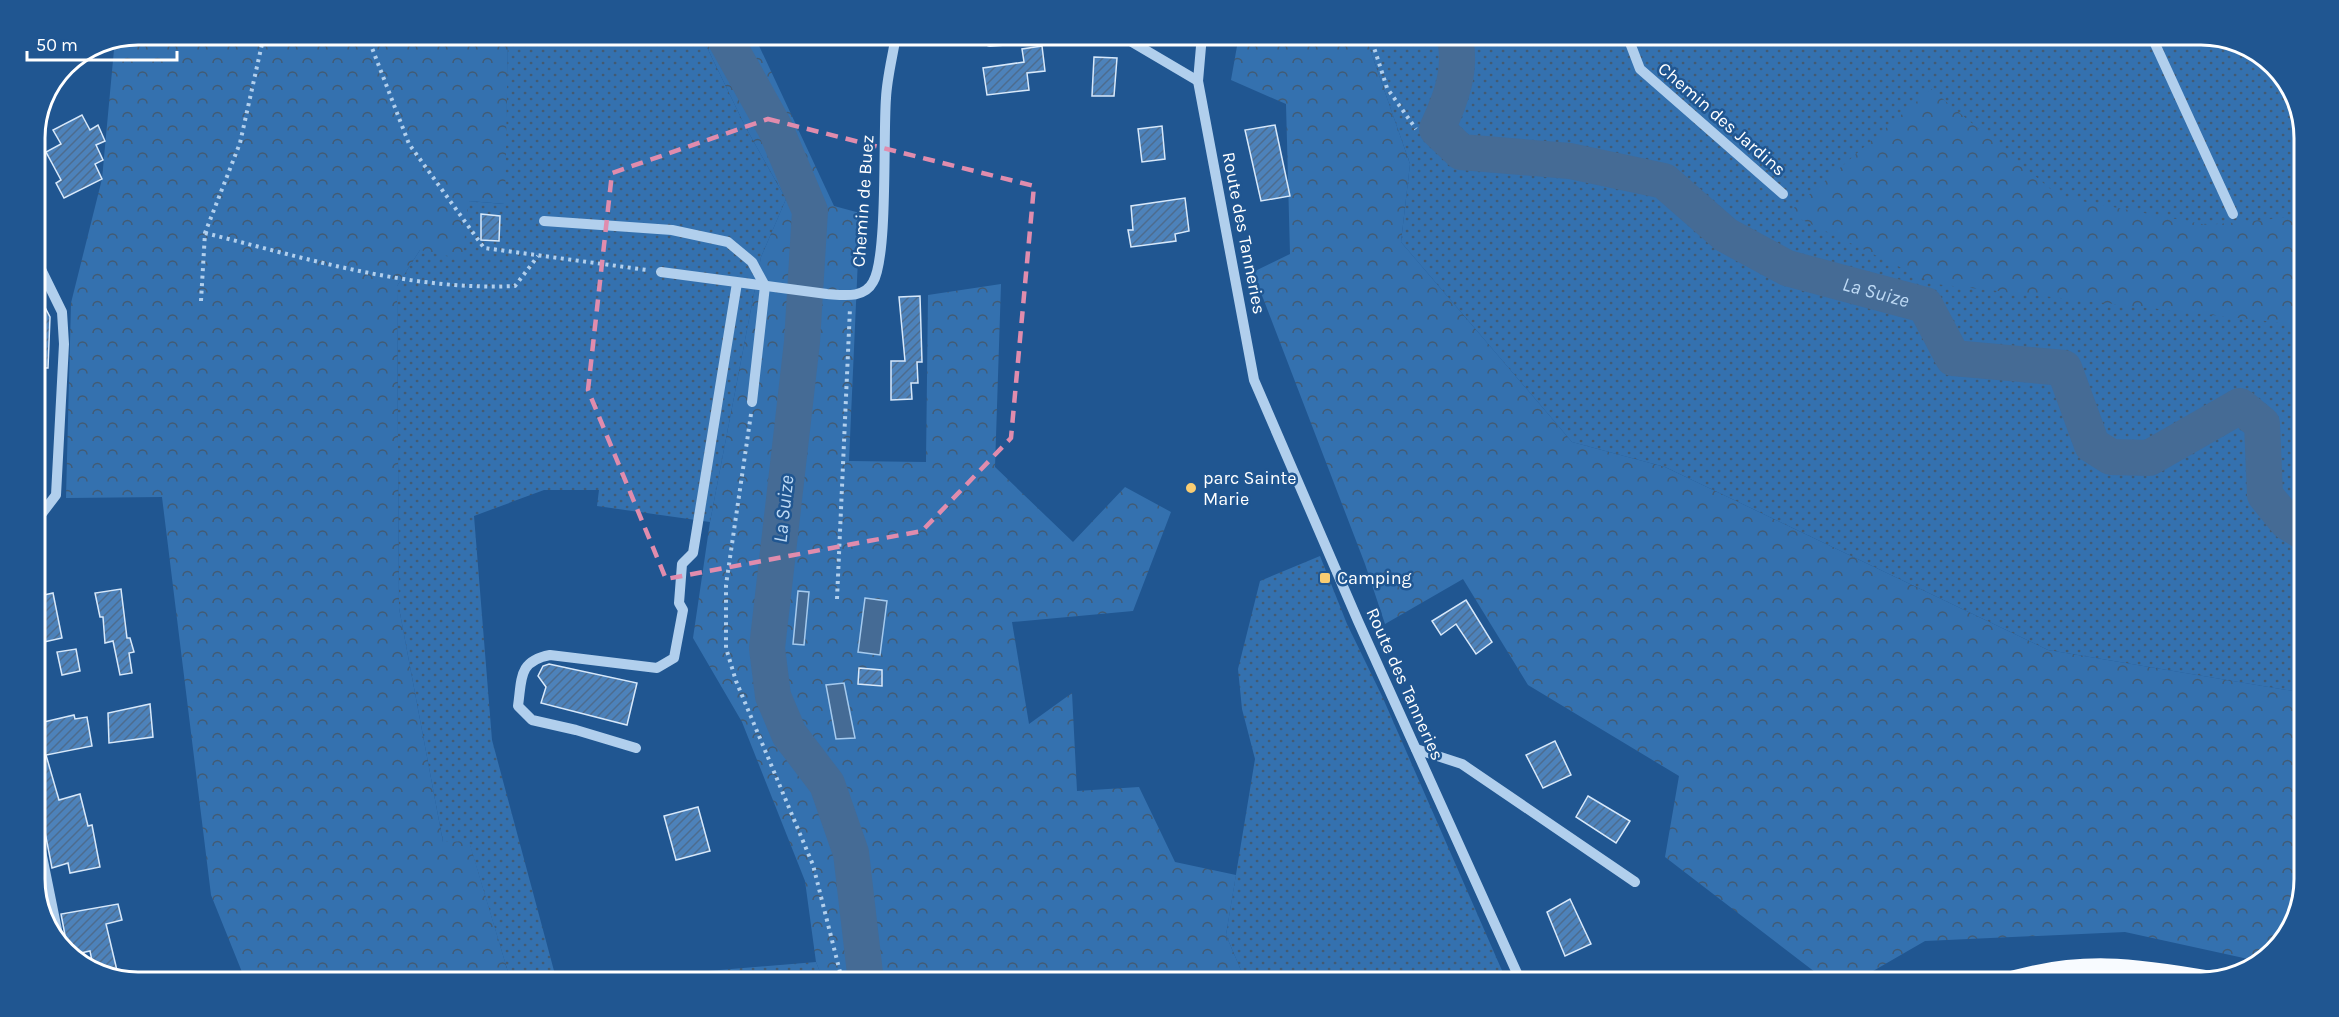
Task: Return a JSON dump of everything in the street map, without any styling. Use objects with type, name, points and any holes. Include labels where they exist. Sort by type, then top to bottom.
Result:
[{"type":"main road","points":[[2040,972],[2095,964],[2133,966],[2170,972]]},
{"type":"street","name":"Chemin de Buez","points":[[850,296],[867,289],[874,282],[880,249],[886,96],[894,45]]},
{"type":"street","points":[[1138,45],[1198,81]]},
{"type":"street","name":"Route des Tanneries","points":[[1201,45],[1198,81],[1254,380],[1516,972]]},
{"type":"street","name":"Chemin des Jardins","points":[[1631,45],[1640,69],[1783,194]]},
{"type":"street","points":[[2156,45],[2233,214]]},
{"type":"street","points":[[544,221],[672,230],[728,242],[752,262],[765,286],[752,402]]},
{"type":"street","points":[[661,272],[850,296]]},
{"type":"street","points":[[45,277],[62,312],[64,344],[56,495],[45,509]]},
{"type":"street","points":[[636,748],[576,730],[531,720],[518,706],[524,669],[534,658],[550,655],[657,668],[674,658],[683,610],[679,603],[682,564],[693,553],[737,283]]},
{"type":"street","points":[[1416,749],[1462,764],[1635,882]]},
{"type":"street","points":[[45,871],[55,920]]},
{"type":"path","points":[[201,301],[205,233],[240,143],[262,45]]},
{"type":"path","points":[[371,45],[409,144],[484,248],[661,272]]},
{"type":"path","points":[[1373,45],[1387,88],[1416,129]]},
{"type":"path","points":[[205,233],[346,268],[472,288],[515,286],[538,256]]},
{"type":"path","points":[[837,599],[850,296]]},
{"type":"path","points":[[752,402],[726,585],[726,648],[736,681],[813,866],[840,972]]},
{"type":"highlighted area","points":[[768,119],[1034,186],[1011,438],[922,531],[666,579],[588,390],[612,173]]},
{"type":"green space","points":[[138,45],[508,45],[505,204],[469,201],[462,259],[420,250],[397,286],[399,608],[443,842],[469,841],[508,972],[242,972],[211,895],[162,497],[66,498],[71,303],[102,179],[114,49]]},
{"type":"green space","points":[[508,45],[706,45],[746,128],[786,199],[761,257],[710,522],[597,506],[599,490],[544,490],[474,516],[492,740],[554,972],[508,972],[469,842],[443,842],[399,608],[397,286],[420,250],[468,201],[504,204]]},
{"type":"green space","points":[[706,45],[759,45],[834,206],[860,213],[849,461],[926,462],[928,295],[1001,284],[995,467],[1073,542],[1125,487],[1171,512],[1133,611],[1012,622],[1029,724],[1072,693],[1077,791],[1139,787],[1175,862],[1236,875],[1226,935],[1242,972],[820,972],[816,962],[805,881],[742,722],[693,638],[710,522],[761,257],[786,199],[746,128]]},
{"type":"green space","points":[[1237,45],[1368,45],[1410,164],[1401,242],[1572,442],[1665,467],[2048,650],[2294,691],[2294,879],[2287,915],[2271,940],[2248,959],[2125,932],[1925,941],[1871,972],[1815,972],[1665,857],[1679,776],[1528,685],[1463,579],[1385,624],[1365,564],[1253,272],[1290,254],[1286,104],[1231,80]]},
{"type":"green space","points":[[1368,45],[2201,45],[2219,47],[2248,57],[2267,72],[2282,91],[2291,114],[2294,132],[2294,691],[2048,650],[1665,467],[1572,442],[1401,242],[1410,164]]},
{"type":"green space","points":[[1931,89],[2060,197],[2207,225],[2294,217],[2294,324],[1935,284],[1788,213]]},
{"type":"green space","points":[[1320,556],[1347,624],[1382,696],[1503,972],[1242,972],[1226,935],[1255,759],[1242,709],[1238,669],[1260,581]]},
{"type":"green space","points":[[816,962],[820,972],[697,972]]},
{"type":"shaded area","points":[[798,591],[809,592],[804,645],[793,644]]},
{"type":"shaded area","points":[[865,598],[887,601],[880,655],[858,652]]},
{"type":"shaded area","points":[[844,683],[855,738],[836,739],[826,685]]},
{"type":"building","points":[[1042,46],[1045,71],[1027,73],[1029,90],[987,95],[983,68],[1024,62],[1022,49]]},
{"type":"building","points":[[1094,57],[1117,58],[1114,96],[1092,96]]},
{"type":"building","points":[[82,115],[90,130],[98,125],[105,141],[96,145],[103,160],[95,164],[102,179],[64,198],[56,183],[61,180],[46,152],[61,144],[53,130]]},
{"type":"building","points":[[1275,125],[1290,196],[1261,201],[1245,130]]},
{"type":"building","points":[[1162,126],[1165,159],[1142,162],[1138,129]]},
{"type":"building","points":[[1185,198],[1189,231],[1175,234],[1176,241],[1131,247],[1128,230],[1133,230],[1131,206]]},
{"type":"building","points":[[481,214],[500,216],[499,241],[481,240]]},
{"type":"building","points":[[920,296],[922,362],[917,362],[918,383],[911,383],[912,399],[891,400],[891,361],[905,361],[899,297]]},
{"type":"building","points":[[45,307],[50,317],[48,368],[45,368]]},
{"type":"building","points":[[121,589],[127,638],[130,638],[134,652],[129,653],[132,673],[120,675],[113,641],[105,643],[103,617],[100,617],[95,593]]},
{"type":"building","points":[[53,593],[62,638],[45,642],[45,595]]},
{"type":"building","points":[[1466,600],[1492,642],[1476,654],[1456,624],[1441,635],[1432,621]]},
{"type":"building","points":[[76,649],[80,671],[62,675],[57,652]]},
{"type":"building","points":[[549,664],[637,683],[627,725],[541,703],[546,687],[538,676],[543,666]]},
{"type":"building","points":[[859,668],[882,670],[882,686],[858,684]]},
{"type":"building","points":[[150,704],[153,737],[109,743],[108,713]]},
{"type":"building","points":[[74,715],[75,719],[87,717],[92,746],[46,755],[59,800],[80,794],[88,826],[92,825],[100,867],[70,873],[68,863],[52,868],[45,832],[45,722]]},
{"type":"building","points":[[1555,741],[1571,775],[1543,788],[1526,755]]},
{"type":"building","points":[[1588,796],[1630,821],[1616,843],[1576,817]]},
{"type":"building","points":[[698,807],[710,851],[676,860],[664,816]]},
{"type":"building","points":[[1570,899],[1591,944],[1565,956],[1547,912]]},
{"type":"building","points":[[118,904],[122,920],[106,924],[117,969],[92,960],[90,951],[81,953],[65,936],[61,914]]},
{"type":"waterway","name":"La Suize","points":[[729,45],[776,130],[810,211],[802,342],[767,648],[773,696],[789,734],[827,784],[851,853],[865,972]]},
{"type":"waterway","name":"La Suize","points":[[1456,45],[1457,59],[1454,83],[1437,129],[1461,152],[1570,161],[1664,181],[1726,235],[1787,268],[1925,305],[1953,358],[2064,368],[2092,445],[2111,457],[2149,458],[2240,406],[2262,424],[2265,495],[2287,522],[2294,526]]},
{"type":"place","name":"parc Sainte Marie","points":[[1191,488]]},
{"type":"place","name":"Camping","points":[[1325,578]]}]
